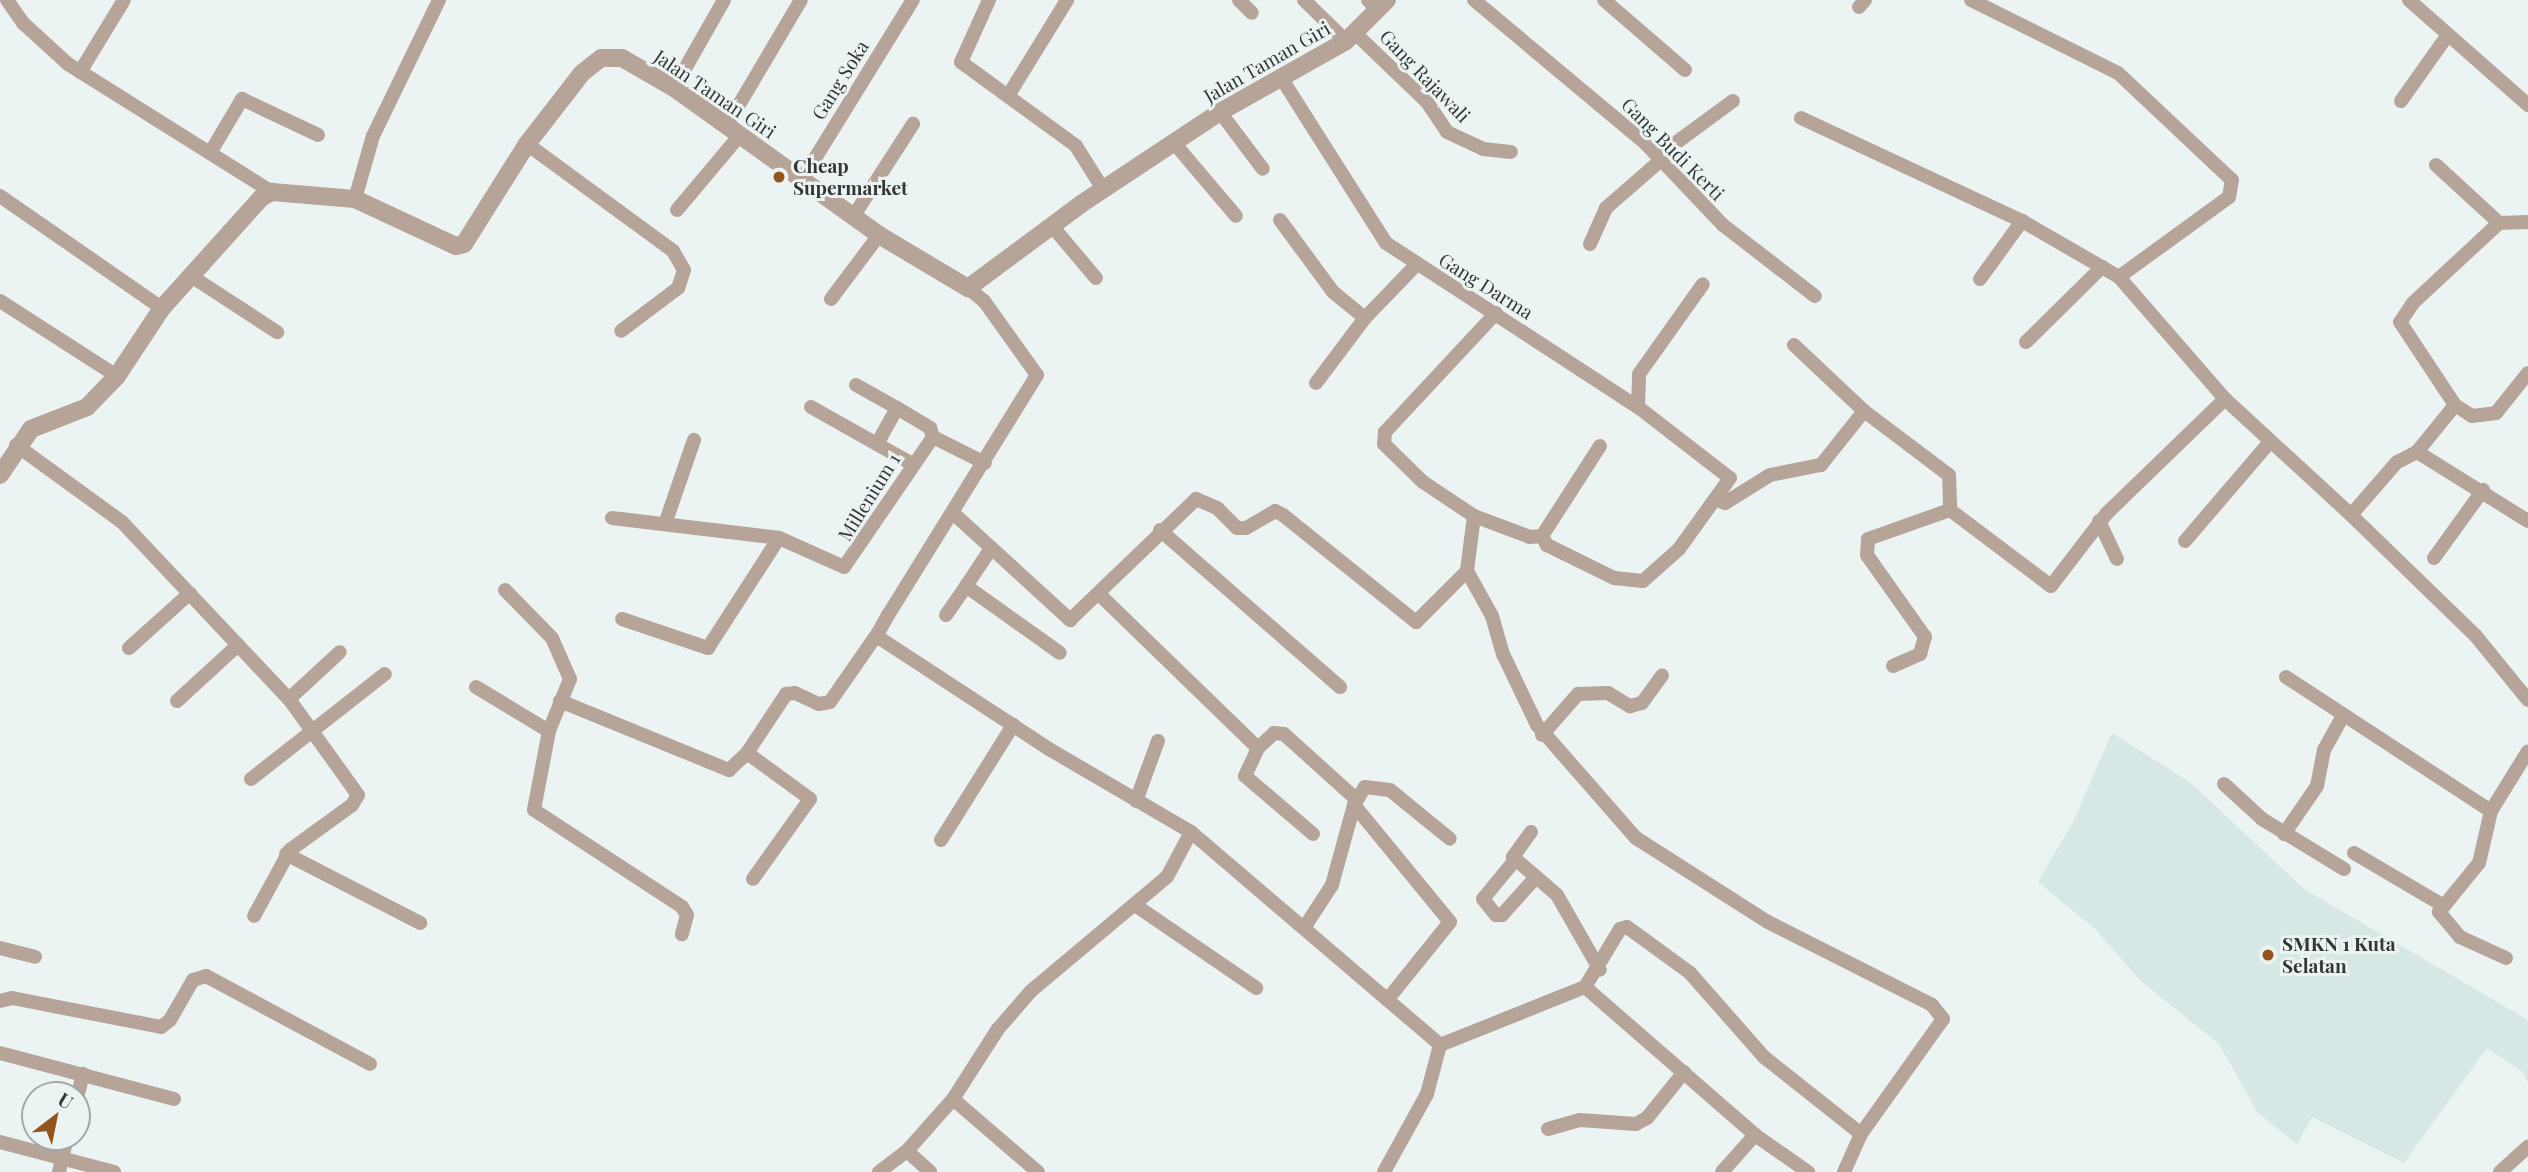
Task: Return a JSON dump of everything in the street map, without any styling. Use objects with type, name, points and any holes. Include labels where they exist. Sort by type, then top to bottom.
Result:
[{"type":"street","points":[[0,475],[16,445],[31,429],[87,407],[117,376],[162,308],[261,198],[272,192],[80,72],[23,23],[7,0]]},
{"type":"street","points":[[80,72],[124,0]]},
{"type":"street","points":[[355,199],[373,136],[439,0]]},
{"type":"street","points":[[674,88],[724,0]]},
{"type":"street","points":[[677,210],[734,130],[801,0]]},
{"type":"street","name":"Gang Soka","points":[[801,181],[912,0]]},
{"type":"street","points":[[989,0],[960,59],[1076,146],[1103,189]]},
{"type":"street","points":[[1008,96],[1067,0]]},
{"type":"street","points":[[1239,0],[1252,13]]},
{"type":"street","name":"Gang Rajawali","points":[[1304,0],[1427,102],[1447,132],[1483,149],[1511,152]]},
{"type":"street","name":"Gang Budi Kerti","points":[[1474,0],[1659,158],[1699,203],[1815,296]]},
{"type":"street","points":[[1604,0],[1685,70]]},
{"type":"street","points":[[1971,0],[2118,73],[2232,180],[2229,197],[2119,277]]},
{"type":"street","points":[[2409,0],[2528,106]]},
{"type":"street","name":"Jalan Taman Giri","points":[[272,192],[355,199],[456,246],[464,243],[527,144],[582,72],[601,58],[622,58],[674,88],[879,235],[968,288],[1103,189],[1220,112],[1350,37],[1378,3]]},
{"type":"street","points":[[2401,101],[2447,36]]},
{"type":"street","name":"Gang Darma","points":[[1280,76],[1386,243],[1416,265],[1496,313],[1639,407],[1728,474],[1729,484],[1718,500]]},
{"type":"street","points":[[210,153],[242,99],[318,135]]},
{"type":"street","points":[[1590,244],[1606,208],[1659,158],[1733,101]]},
{"type":"street","points":[[1220,112],[1264,169]]},
{"type":"street","points":[[1801,118],[2022,221],[2119,277],[2225,398],[2269,443],[2351,514],[2476,635],[2528,700]]},
{"type":"street","points":[[853,217],[913,124]]},
{"type":"street","points":[[527,144],[673,251],[684,270],[678,288],[621,331]]},
{"type":"street","points":[[1175,144],[1236,216]]},
{"type":"street","points":[[2436,165],[2498,223]]},
{"type":"street","points":[[0,195],[162,308]]},
{"type":"street","points":[[1280,220],[1334,292],[1365,318]]},
{"type":"street","points":[[1980,279],[2022,221]]},
{"type":"street","points":[[2528,222],[2498,223],[2413,303],[2400,322],[2455,405],[2472,416],[2496,413],[2528,373]]},
{"type":"street","points":[[1052,226],[1096,278]]},
{"type":"street","points":[[831,299],[879,235]]},
{"type":"street","points":[[1316,383],[1365,318],[1416,265]]},
{"type":"street","points":[[2026,342],[2102,267]]},
{"type":"street","points":[[191,276],[277,332]]},
{"type":"street","points":[[1639,407],[1639,374],[1703,284]]},
{"type":"street","points":[[559,701],[725,770],[747,753],[786,694],[795,693],[819,704],[830,702],[878,633],[1037,375],[984,301],[968,288]]},
{"type":"street","points":[[0,302],[117,376]]},
{"type":"street","points":[[1496,313],[1384,438],[1407,468],[1474,516],[1530,537],[1542,536]]},
{"type":"street","points":[[1794,345],[1864,411],[1949,475],[1950,510]]},
{"type":"street","points":[[856,385],[930,428],[933,437],[985,463]]},
{"type":"street","points":[[1950,510],[2051,586],[2099,522],[2225,398]]},
{"type":"street","points":[[2351,514],[2397,462],[2417,452],[2455,405]]},
{"type":"street","points":[[811,407],[912,464]]},
{"type":"street","points":[[877,444],[897,408]]},
{"type":"street","points":[[1542,536],[1547,545],[1614,578],[1643,580],[1679,549],[1718,500],[1735,498],[1770,475],[1821,465],[1864,411]]},
{"type":"street","name":"Millenium 1","points":[[612,517],[779,538],[844,567],[933,437]]},
{"type":"street","points":[[665,524],[695,440]]},
{"type":"street","points":[[2185,541],[2269,443]]},
{"type":"street","points":[[16,445],[122,522],[289,699],[315,730],[358,798],[286,854],[254,916]]},
{"type":"street","points":[[1542,536],[1600,446]]},
{"type":"street","points":[[2417,452],[2483,490],[2528,521]]},
{"type":"street","points":[[2434,558],[2483,490]]},
{"type":"street","points":[[953,513],[990,550],[1070,620],[1100,595],[1160,530],[1196,499],[1217,508],[1237,528],[1245,528],[1275,511],[1416,622],[1467,571]]},
{"type":"street","points":[[1893,666],[1920,654],[1926,637],[1865,547],[1868,539],[1950,510]]},
{"type":"street","points":[[1474,516],[1467,571],[1492,616],[1503,654],[1542,735],[1636,838],[1779,929],[1932,1005],[1943,1018],[1861,1134],[1844,1172]]},
{"type":"street","points":[[2099,522],[2117,559]]},
{"type":"street","points":[[1160,530],[1340,687]]},
{"type":"street","points":[[622,619],[701,650],[713,643],[779,538]]},
{"type":"street","points":[[946,615],[990,550]]},
{"type":"street","points":[[967,586],[1060,653]]},
{"type":"street","points":[[505,590],[563,655],[570,679],[549,731],[534,810],[682,906],[687,915],[682,934]]},
{"type":"street","points":[[129,648],[190,593]]},
{"type":"street","points":[[1100,595],[1258,748]]},
{"type":"street","points":[[878,633],[892,649],[1136,801],[1191,832],[1440,1045]]},
{"type":"street","points":[[177,701],[238,645]]},
{"type":"street","points":[[289,699],[340,652]]},
{"type":"street","points":[[251,779],[385,674]]},
{"type":"street","points":[[1542,735],[1578,694],[1608,694],[1630,706],[1642,703],[1662,676]]},
{"type":"street","points":[[2286,677],[2342,717],[2491,811]]},
{"type":"street","points":[[476,687],[549,731]]},
{"type":"street","points":[[2284,834],[2317,786],[2324,750],[2342,717]]},
{"type":"street","points":[[942,840],[1013,724]]},
{"type":"street","points":[[1313,834],[1245,776],[1258,748],[1274,733],[1284,734],[1355,802],[1450,922],[1387,1000]]},
{"type":"street","points":[[1136,801],[1157,741]]},
{"type":"street","points":[[2506,958],[2460,937],[2440,917],[2444,906],[2479,863],[2491,811],[2528,751]]},
{"type":"street","points":[[747,753],[810,799],[753,879]]},
{"type":"street","points":[[2224,784],[2284,834],[2344,869]]},
{"type":"street","points":[[1304,928],[1332,885],[1355,802],[1371,785],[1390,790],[1450,839]]},
{"type":"street","points":[[879,1172],[906,1151],[953,1099],[998,1029],[1031,991],[1167,877],[1191,832]]},
{"type":"street","points":[[1531,832],[1514,852],[1515,860],[1562,902],[1600,970]]},
{"type":"street","points":[[2354,853],[2444,906]]},
{"type":"street","points":[[286,854],[420,923]]},
{"type":"street","points":[[1515,860],[1483,899],[1496,915],[1502,915],[1536,877]]},
{"type":"street","points":[[1135,905],[1256,988]]},
{"type":"street","points":[[1440,1045],[1585,987],[1600,970],[1620,929],[1633,930],[1690,973],[1763,1057],[1861,1134]]},
{"type":"street","points":[[0,948],[36,957]]},
{"type":"street","points":[[0,1001],[12,998],[161,1027],[170,1020],[193,980],[206,976],[370,1064]]},
{"type":"street","points":[[1585,987],[1755,1135],[1808,1172]]},
{"type":"street","points":[[1386,1171],[1427,1094],[1440,1045]]},
{"type":"street","points":[[0,1053],[174,1099]]},
{"type":"street","points":[[1548,1129],[1580,1119],[1636,1124],[1647,1118],[1684,1072]]},
{"type":"street","points":[[81,1081],[83,1074]]},
{"type":"street","points":[[953,1099],[1038,1172]]},
{"type":"street","points":[[1722,1172],[1755,1135]]},
{"type":"street","points":[[0,1142],[60,1165],[114,1172]]},
{"type":"street","points":[[2500,1172],[2528,1147]]},
{"type":"street","points":[[906,1151],[930,1172]]},
{"type":"shaded area","name":"SMKN 1 Kuta Selatan","points":[[2112,733],[2191,783],[2304,889],[2528,1020],[2528,1082],[2523,1072],[2487,1048],[2404,1163],[2312,1117],[2297,1144],[2258,1113],[2219,1044],[2141,981],[2095,929],[2038,882],[2074,820]]},
{"type":"place","name":"Cheap Supermarket","points":[[779,177]]},
{"type":"place","name":"SMKN 1 Kuta Selatan","points":[[2268,955]]}]
